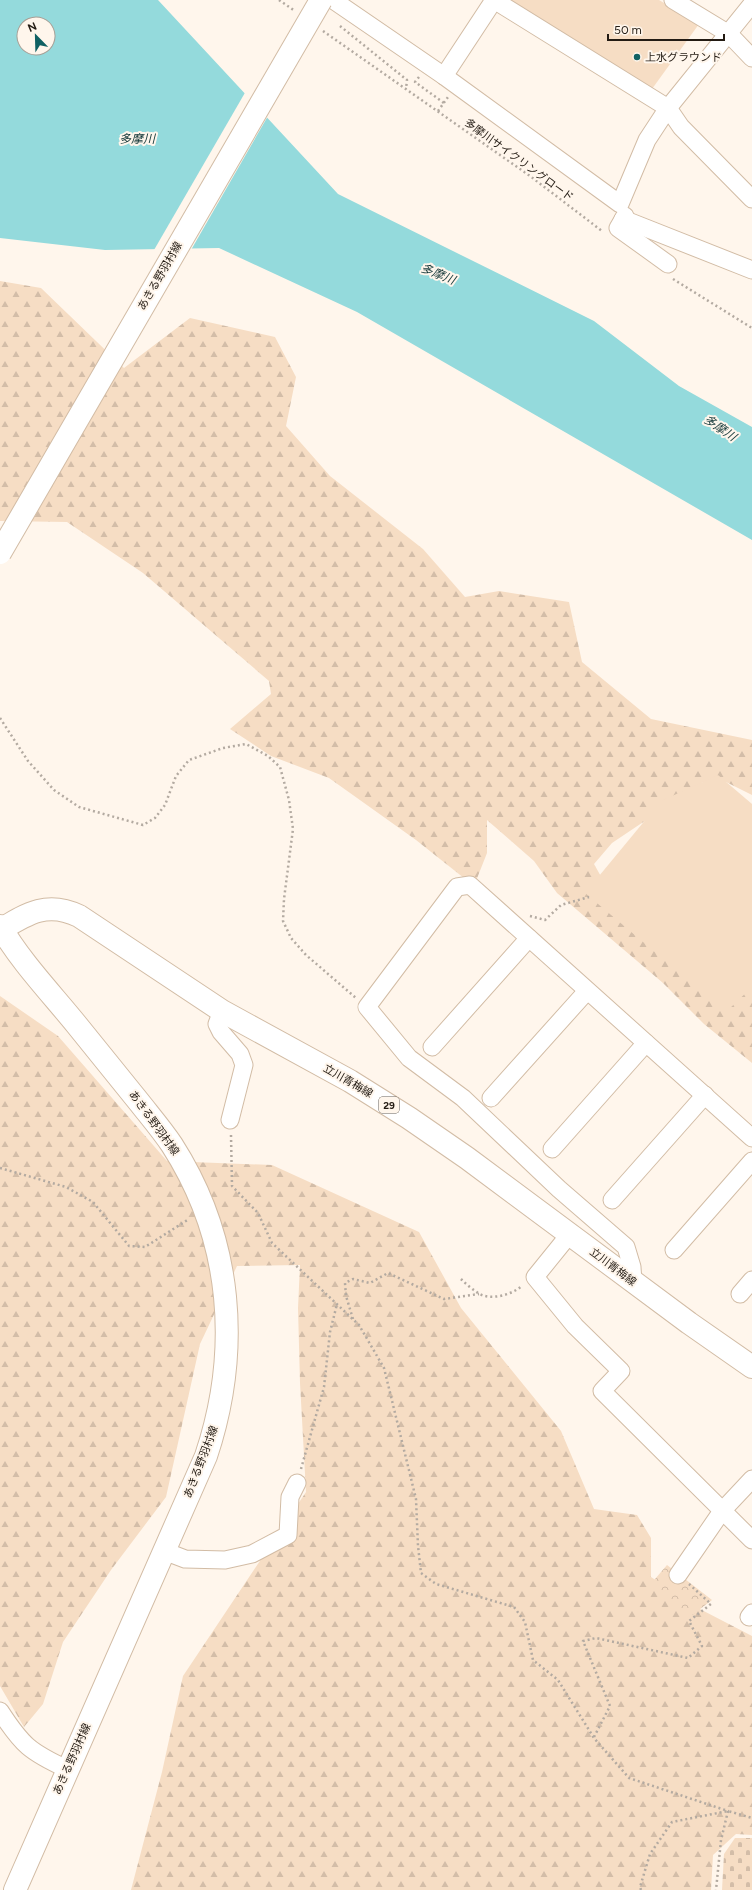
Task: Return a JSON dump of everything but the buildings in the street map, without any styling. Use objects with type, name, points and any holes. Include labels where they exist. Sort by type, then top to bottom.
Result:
[{"type":"main road","name":"あきる野羽村線","points":[[0,553],[321,0]]},
{"type":"main road","name":"立川青梅線","points":[[1,928],[25,914],[34,911],[52,909],[75,913],[222,1011],[350,1081],[409,1118],[467,1158],[633,1282],[752,1367]]},
{"type":"main road","name":"あきる野羽村線","points":[[1,928],[25,964],[75,1022],[165,1135],[186,1168],[204,1208],[215,1242],[224,1286],[227,1331],[226,1369],[219,1410],[206,1456],[15,1890]]},
{"type":"street","points":[[332,0],[444,76],[619,212],[752,270]]},
{"type":"street","points":[[444,76],[494,0],[668,108],[681,127],[752,199]]},
{"type":"street","points":[[673,0],[729,34],[752,58]]},
{"type":"street","points":[[668,270],[618,228],[619,212],[647,140],[668,108],[752,4]]},
{"type":"street","points":[[633,1282],[632,1267],[626,1247],[559,1189],[463,1098],[409,1058],[366,1007],[457,888],[470,885],[752,1138]]},
{"type":"street","points":[[432,1048],[528,938]]},
{"type":"street","points":[[491,1098],[587,991]]},
{"type":"street","points":[[222,1011],[217,1024],[221,1032],[240,1054],[244,1065],[230,1120]]},
{"type":"street","points":[[552,1149],[646,1043]]},
{"type":"street","points":[[612,1200],[705,1095]]},
{"type":"street","points":[[674,1250],[752,1161]]},
{"type":"street","points":[[569,1235],[535,1277],[575,1326],[621,1371],[602,1391],[752,1540]]},
{"type":"street","points":[[740,1294],[752,1280]]},
{"type":"street","points":[[678,1575],[722,1511],[752,1479]]},
{"type":"street","points":[[164,1551],[185,1559],[218,1560],[252,1554],[288,1535],[290,1497],[297,1483]]},
{"type":"street","points":[[0,1710],[18,1736],[31,1750],[67,1769]]},
{"type":"path","points":[[279,0],[298,13]]},
{"type":"path","name":"多摩川サイクリングロード","points":[[317,27],[516,167],[608,236]]},
{"type":"path","points":[[420,74],[414,82],[444,103]]},
{"type":"path","points":[[668,270],[752,328]]},
{"type":"path","points":[[0,718],[28,761],[54,790],[79,807],[143,825],[155,818],[165,805],[176,776],[189,760],[223,748],[246,744],[268,756],[280,767],[289,800],[293,829],[284,900],[283,921],[291,938],[306,955],[366,1007]]},
{"type":"path","points":[[542,920],[545,920],[561,905],[589,897]]},
{"type":"path","points":[[230,1120],[232,1186],[258,1213],[272,1243],[354,1319],[384,1368],[416,1499],[421,1573],[436,1584],[514,1607],[525,1622],[533,1660],[558,1680],[594,1738],[629,1778],[752,1818]]},
{"type":"path","points":[[0,1168],[66,1188],[93,1202],[129,1246],[145,1247],[165,1236],[204,1208]]},
{"type":"path","points":[[354,1319],[346,1296],[345,1283],[353,1279],[370,1283],[388,1273],[444,1299],[479,1294],[496,1297],[517,1290],[535,1277]]},
{"type":"path","points":[[461,1279],[479,1294]]},
{"type":"path","points":[[297,1483],[324,1387],[330,1332],[337,1304]]},
{"type":"path","points":[[594,1738],[610,1706],[582,1641],[596,1638],[688,1658],[702,1646],[689,1621],[711,1604],[678,1575]]},
{"type":"path","points":[[641,1890],[640,1886],[650,1854],[672,1822],[728,1811]]},
{"type":"path","points":[[716,1890],[721,1840],[728,1811]]},
{"type":"green space","name":"上水グラウンド","points":[[503,0],[659,0],[699,24],[652,89]]},
{"type":"green space","points":[[0,281],[41,288],[124,368],[190,318],[275,337],[296,377],[286,426],[330,476],[423,549],[465,597],[499,591],[569,602],[582,662],[651,719],[752,740],[752,795],[726,782],[703,782],[612,843],[594,864],[608,889],[752,974],[752,1063],[704,1024],[663,983],[557,893],[534,861],[487,820],[487,853],[474,886],[416,840],[329,778],[271,756],[230,729],[271,694],[269,681],[143,573],[67,522],[0,521]]},
{"type":"green space","points":[[718,775],[752,804],[752,987],[726,1012],[585,893],[661,801]]},
{"type":"green space","points":[[0,996],[58,1036],[167,1161],[272,1165],[419,1232],[461,1308],[561,1431],[594,1509],[637,1515],[651,1538],[651,1577],[696,1607],[752,1636],[752,1835],[736,1834],[713,1855],[711,1890],[131,1890],[162,1772],[183,1676],[306,1492],[300,1383],[298,1308],[300,1265],[237,1266],[200,1344],[166,1497],[111,1570],[63,1642],[43,1704],[24,1727],[0,1686]]},
{"type":"green space","points":[[667,1565],[712,1600],[687,1619],[649,1586]]},
{"type":"green space","points":[[735,1838],[752,1838],[752,1890],[722,1890],[724,1854]]},
{"type":"water","name":"多摩川","points":[[0,0],[158,0],[338,194],[594,321],[679,386],[752,427],[752,540],[357,312],[219,248],[105,250],[0,238]]},
{"type":"pier","points":[[246,91],[268,116],[191,250],[154,250]]},
{"type":"place","name":"上水グラウンド","points":[[637,57]]}]
